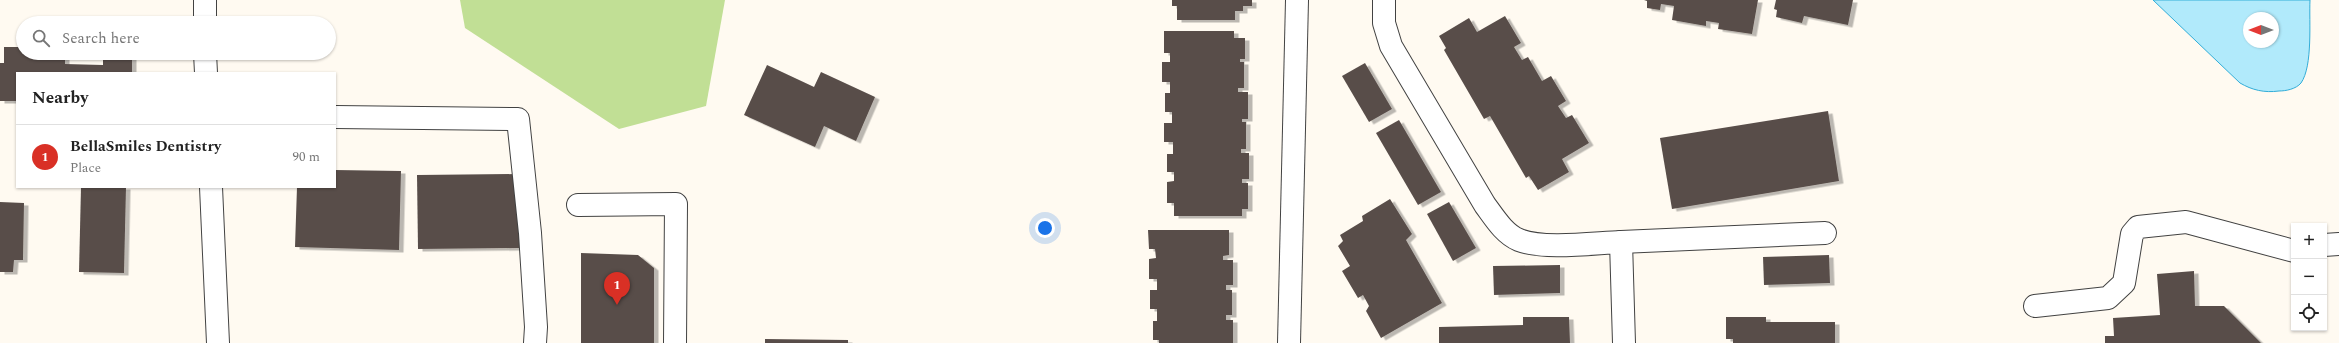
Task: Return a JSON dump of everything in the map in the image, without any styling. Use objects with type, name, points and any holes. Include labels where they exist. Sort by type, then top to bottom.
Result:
[{"type":"street","points":[[205,0],[205,16]]},
{"type":"street","points":[[1288,343],[1297,0]]},
{"type":"street","points":[[1384,0],[1384,23],[1391,46],[1485,205],[1500,226],[1518,240],[1541,245],[1825,233]]},
{"type":"street","points":[[205,60],[206,72]]},
{"type":"street","points":[[336,117],[518,119],[530,232],[536,327],[535,343]]},
{"type":"street","points":[[211,188],[218,343]]},
{"type":"street","points":[[578,205],[676,204],[675,343]]},
{"type":"street","points":[[2035,306],[2108,298],[2124,282],[2132,234],[2138,227],[2186,222],[2291,250]]},
{"type":"street","points":[[1622,242],[1624,343]]},
{"type":"street","points":[[2327,245],[2339,244]]},
{"type":"green space","points":[[460,0],[725,0],[706,106],[619,129],[465,28]]},
{"type":"water","points":[[2153,0],[2310,0],[2309,55],[2305,75],[2301,83],[2294,88],[2282,91],[2268,92],[2240,83]]},
{"type":"building","points":[[1172,0],[1252,0],[1252,6],[1243,6],[1243,11],[1235,11],[1235,20],[1177,20],[1177,6],[1172,6]]},
{"type":"building","points":[[1644,0],[1758,0],[1752,34],[1718,29],[1719,23],[1706,21],[1706,26],[1672,20],[1674,6],[1661,4],[1660,10],[1647,8],[1647,1]]},
{"type":"building","points":[[1776,0],[1853,0],[1848,25],[1804,16],[1802,23],[1776,17],[1777,10],[1774,9]]},
{"type":"building","points":[[1505,16],[1521,43],[1514,47],[1522,60],[1528,57],[1542,81],[1551,76],[1566,101],[1558,106],[1566,118],[1572,115],[1589,143],[1562,159],[1569,172],[1538,190],[1529,176],[1526,178],[1490,116],[1484,119],[1444,50],[1446,48],[1439,36],[1469,18],[1477,32]]},
{"type":"building","points":[[1164,31],[1234,31],[1234,38],[1245,38],[1245,59],[1240,59],[1240,62],[1244,62],[1244,88],[1238,88],[1238,92],[1248,92],[1248,119],[1242,119],[1242,122],[1246,122],[1246,149],[1241,149],[1241,153],[1249,153],[1249,179],[1242,179],[1242,183],[1248,183],[1248,209],[1242,209],[1242,216],[1174,216],[1174,203],[1167,203],[1167,182],[1174,181],[1174,172],[1167,172],[1167,154],[1173,154],[1173,142],[1164,142],[1164,123],[1172,123],[1172,112],[1165,112],[1165,93],[1170,93],[1170,82],[1162,82],[1162,62],[1170,62],[1170,53],[1164,53]]},
{"type":"building","points":[[4,47],[16,47],[16,60],[65,60],[65,64],[103,65],[103,60],[132,60],[132,72],[16,72],[16,101],[0,101],[0,63],[4,63]]},
{"type":"building","points":[[1365,63],[1392,109],[1369,122],[1342,76]]},
{"type":"building","points":[[767,65],[814,87],[821,72],[875,97],[856,141],[824,126],[815,147],[744,115]]},
{"type":"building","points":[[1828,111],[1839,181],[1672,209],[1660,138]]},
{"type":"building","points":[[1399,120],[1441,192],[1418,205],[1376,133]]},
{"type":"building","points":[[336,170],[401,171],[399,250],[295,247],[297,188],[336,188]]},
{"type":"building","points":[[519,174],[519,248],[418,249],[417,175]]},
{"type":"building","points":[[81,188],[126,188],[124,273],[79,272]]},
{"type":"building","points":[[1390,199],[1412,234],[1406,240],[1442,303],[1381,338],[1366,311],[1369,306],[1363,295],[1358,298],[1342,271],[1350,266],[1338,246],[1343,241],[1340,235],[1363,221],[1362,216]]},
{"type":"building","points":[[0,202],[24,203],[23,260],[14,260],[13,272],[0,272]]},
{"type":"building","points":[[1449,202],[1476,248],[1453,261],[1427,214]]},
{"type":"building","points":[[1148,230],[1229,230],[1229,255],[1223,256],[1223,260],[1233,260],[1233,285],[1226,285],[1226,290],[1232,290],[1232,315],[1226,315],[1226,320],[1233,320],[1233,343],[1159,343],[1159,340],[1153,340],[1153,321],[1157,321],[1157,309],[1150,309],[1150,290],[1157,290],[1157,279],[1149,279],[1149,259],[1156,258],[1155,249],[1149,249]]},
{"type":"building","points":[[581,253],[638,255],[654,268],[654,343],[581,343]]},
{"type":"building","points":[[1829,255],[1830,283],[1764,285],[1763,257]]},
{"type":"building","points":[[1560,265],[1560,293],[1494,295],[1493,266]]},
{"type":"building","points":[[2194,271],[2195,306],[2224,306],[2261,343],[2105,343],[2105,336],[2114,336],[2113,318],[2160,315],[2157,274]]},
{"type":"building","points":[[1523,317],[1569,317],[1570,343],[1439,343],[1439,327],[1523,325]]},
{"type":"building","points":[[1726,317],[1766,317],[1766,322],[1835,322],[1835,343],[1733,343],[1733,339],[1726,339]]},
{"type":"building","points":[[765,339],[848,340],[848,343],[765,343]]},
{"type":"place","name":"BellaSmiles Dentistry","points":[[617,305]]}]
